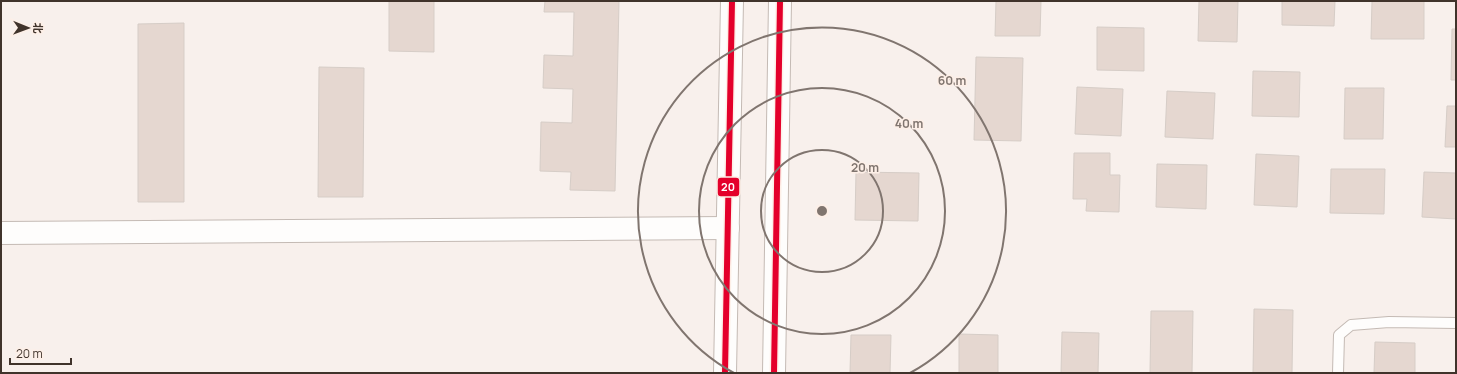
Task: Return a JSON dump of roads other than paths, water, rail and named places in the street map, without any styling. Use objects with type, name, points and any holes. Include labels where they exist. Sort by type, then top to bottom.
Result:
[{"type":"main road","points":[[725,373],[732,1]]},
{"type":"main road","points":[[774,373],[780,1]]},
{"type":"main road","points":[[1,233],[728,228]]},
{"type":"lane","points":[[1338,373],[1339,335],[1351,325],[1389,322],[1456,322]]}]
